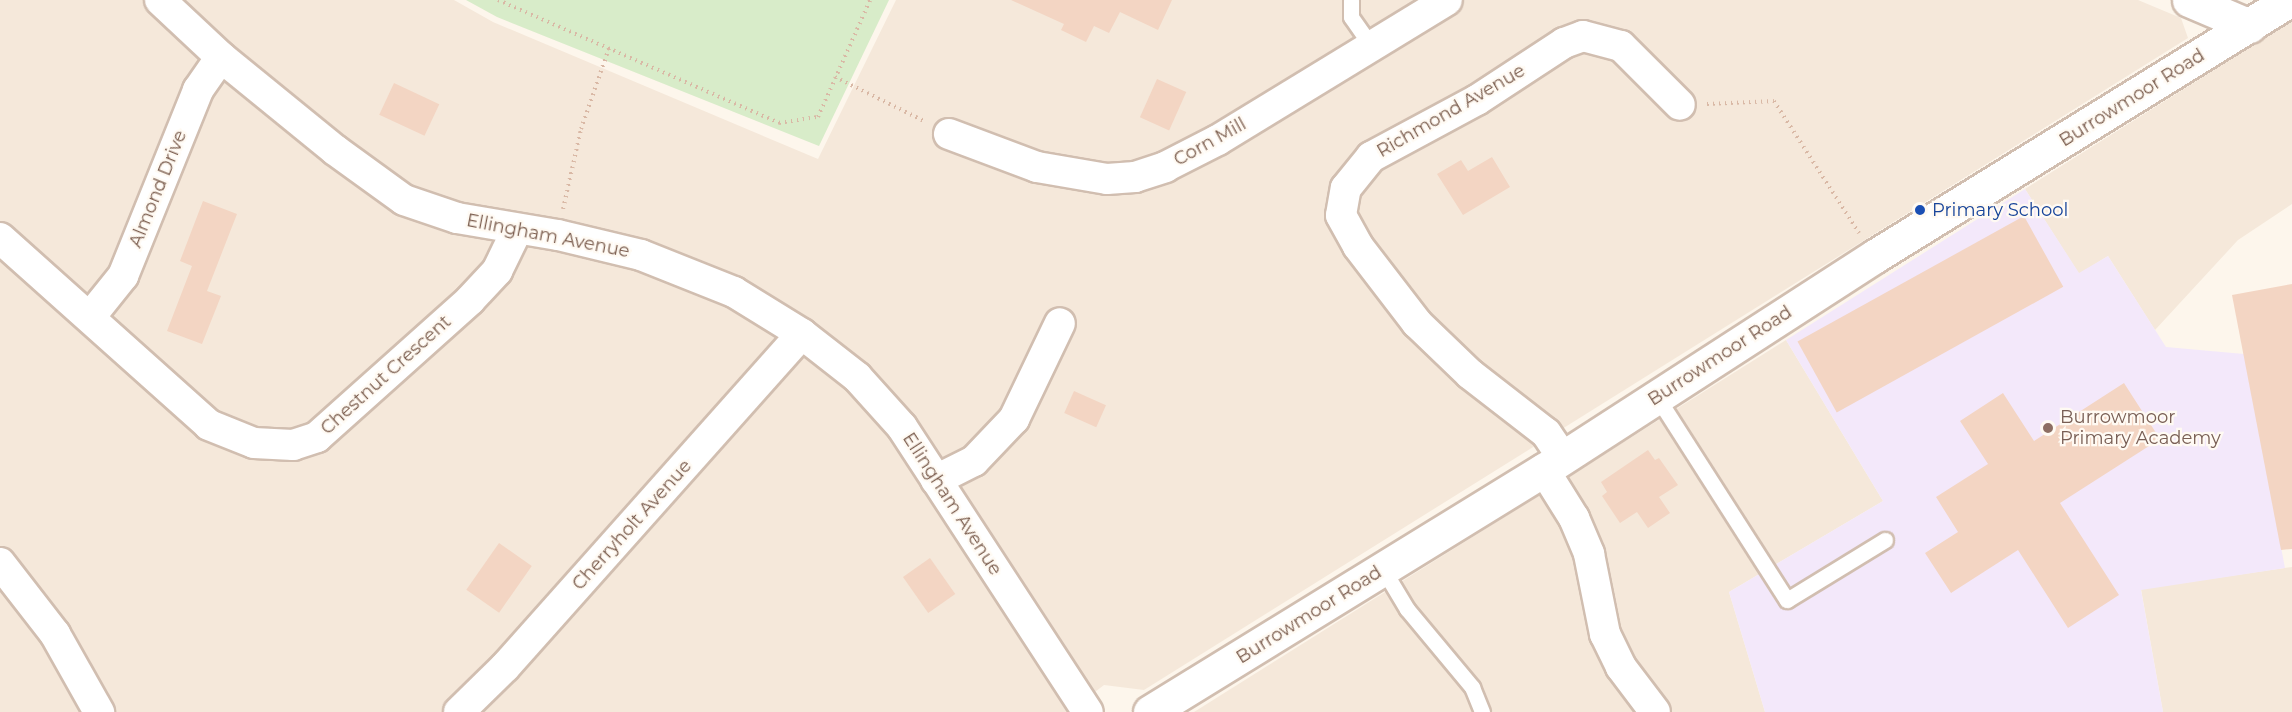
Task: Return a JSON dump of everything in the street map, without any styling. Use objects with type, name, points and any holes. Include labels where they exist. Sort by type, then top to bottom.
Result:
[{"type":"street","name":"Ellingham Avenue","points":[[160,0],[221,57],[335,150],[405,200],[457,218],[517,230],[558,235],[641,255],[734,292],[802,334],[857,377],[902,428],[1088,712]]},
{"type":"street","name":"Corn Mill","points":[[949,134],[1037,167],[1107,179],[1135,177],[1165,167],[1218,140],[1447,0]]},
{"type":"street","points":[[2189,0],[2250,26]]},
{"type":"street","name":"Burrowmoor Road","points":[[1150,712],[1554,464],[1875,256],[2290,0]]},
{"type":"street","name":"Richmond Avenue","points":[[1655,712],[1652,703],[1621,667],[1605,634],[1589,554],[1554,464],[1546,433],[1470,374],[1417,323],[1358,246],[1341,215],[1346,188],[1371,157],[1477,100],[1564,43],[1583,36],[1621,46],[1680,105]]},
{"type":"street","name":"Almond Drive","points":[[90,317],[123,276],[198,90],[221,57]]},
{"type":"street","name":"Chestnut Crescent","points":[[0,238],[209,425],[254,443],[293,445],[317,437],[470,300],[497,272],[517,230]]},
{"type":"street","points":[[936,480],[974,461],[1014,419],[1060,323]]},
{"type":"street","name":"Cherryholt Avenue","points":[[459,712],[505,667],[802,334]]},
{"type":"street","points":[[0,563],[55,634],[99,712]]},
{"type":"lane","points":[[1352,0],[1351,17],[1371,46]]},
{"type":"lane","points":[[1657,398],[1787,600],[1885,540]]},
{"type":"lane","points":[[1383,569],[1407,609],[1472,687],[1482,712]]},
{"type":"path","points":[[498,0],[779,123],[818,117],[870,0]]},
{"type":"path","points":[[558,235],[581,129],[609,48]]},
{"type":"path","points":[[835,77],[949,134]]},
{"type":"path","points":[[1680,105],[1774,101],[1875,256]]},
{"type":"shaded area","points":[[0,0],[454,0],[493,22],[818,159],[896,0],[2138,0],[2181,18],[2188,38],[1144,690],[1104,685],[1069,712],[0,712]]},
{"type":"shaded area","points":[[2292,21],[2292,204],[2238,240],[2155,330],[2108,256],[2079,274],[2025,189]]},
{"type":"shaded area","name":"Burrowmoor Primary Academy","points":[[2025,189],[2079,273],[2108,256],[2166,347],[2244,354],[2285,568],[2141,590],[2163,712],[1765,712],[1729,592],[1883,501],[1786,340]]},
{"type":"shaded area","points":[[1786,340],[1883,501],[1729,592],[1765,712],[1194,712]]},
{"type":"shaded area","points":[[2292,567],[2292,712],[2163,712],[2141,589]]},
{"type":"green space","points":[[466,0],[889,0],[819,146],[497,17]]},
{"type":"building","points":[[1011,0],[1172,0],[1158,30],[1120,12],[1109,33],[1094,26],[1086,42],[1061,30],[1064,24]]},
{"type":"building","points":[[1157,79],[1186,92],[1169,130],[1140,117]]},
{"type":"building","points":[[394,83],[439,104],[425,136],[379,115]]},
{"type":"building","points":[[1492,157],[1510,187],[1463,215],[1437,174],[1461,160],[1468,171]]},
{"type":"building","points":[[203,201],[237,214],[207,291],[221,296],[202,344],[167,331],[192,266],[180,261]]},
{"type":"building","points":[[2024,216],[2063,287],[1837,412],[1797,342]]},
{"type":"building","points":[[2292,284],[2292,549],[2281,550],[2232,295]]},
{"type":"building","points":[[2124,383],[2160,439],[2060,503],[2119,595],[2068,628],[2018,550],[1951,593],[1925,553],[1958,532],[1936,497],[1988,464],[1960,421],[2003,393],[2034,441]]},
{"type":"building","points":[[1074,391],[1106,405],[1096,427],[1064,413]]},
{"type":"building","points":[[1648,450],[1655,460],[1659,458],[1678,485],[1659,497],[1670,513],[1648,528],[1637,512],[1620,523],[1602,496],[1607,492],[1601,482]]},
{"type":"building","points":[[499,543],[532,566],[499,613],[466,590]]},
{"type":"building","points":[[930,558],[955,594],[928,613],[903,577]]},
{"type":"place","name":"Primary School","points":[[1920,210]]},
{"type":"place","name":"Burrowmoor Primary Academy","points":[[2048,428]]}]
